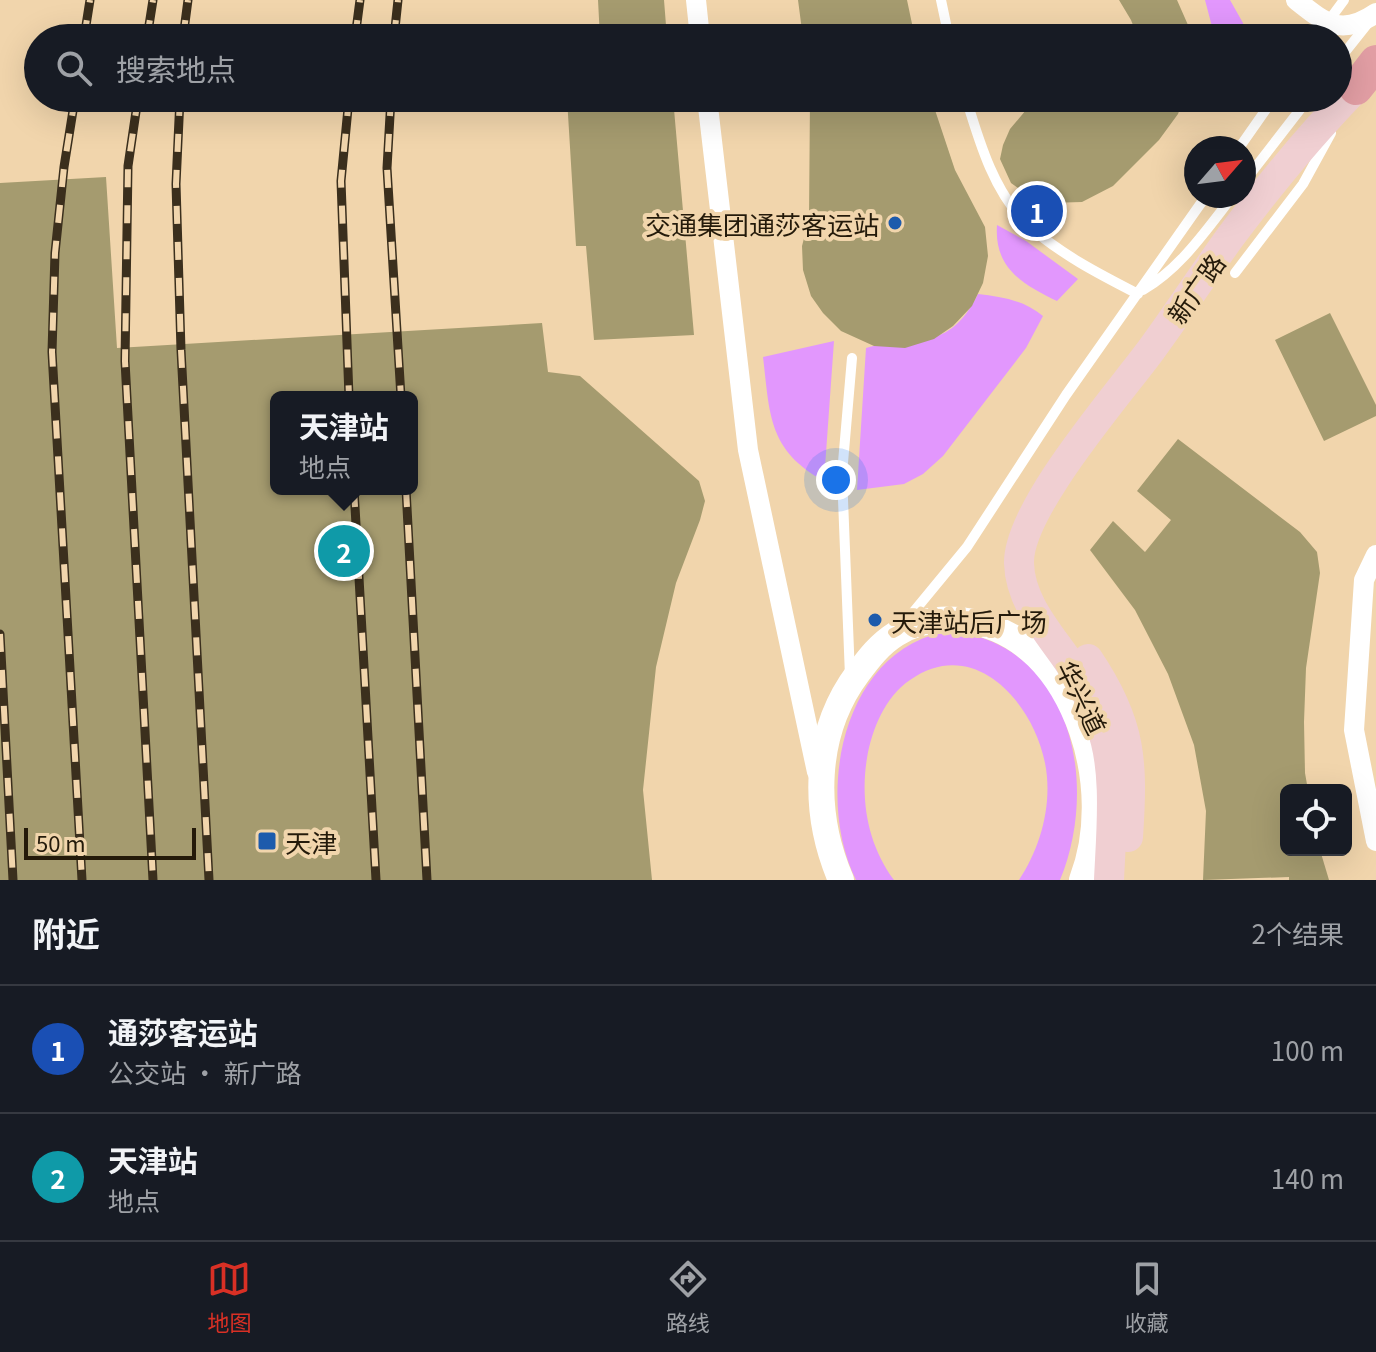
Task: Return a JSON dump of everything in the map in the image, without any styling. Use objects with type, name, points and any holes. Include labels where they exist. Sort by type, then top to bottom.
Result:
[{"type":"main road","name":"新广路","points":[[1028,525],[1040,501],[1074,451],[1198,286],[1230,237],[1326,112]]},
{"type":"main road","points":[[1129,880],[1131,781],[1126,735],[1103,681],[1053,610],[1043,590],[1037,557],[1046,524],[1151,379],[1178,334],[1198,286]]},
{"type":"main road","name":"华兴道","points":[[1028,525],[1021,544],[1019,565],[1026,591],[1036,617],[1079,679],[1101,725],[1105,742],[1111,821],[1109,880]]},
{"type":"street","points":[[696,0],[699,24]]},
{"type":"street","points":[[1296,0],[1315,24]]},
{"type":"street","points":[[1352,26],[1375,14]]},
{"type":"street","points":[[709,112],[748,450],[821,789],[830,849],[841,880]]},
{"type":"street","points":[[1376,555],[1364,580],[1367,677],[1354,730],[1376,841]]},
{"type":"street","points":[[821,789],[823,757],[832,719],[851,682],[876,650],[895,635],[937,620],[979,622],[1000,629],[1039,657],[1055,677],[1078,720],[1085,741],[1093,779],[1095,818],[1089,860],[1082,880]]},
{"type":"lane","points":[[941,0],[946,24]]},
{"type":"lane","points":[[1326,24],[1344,0]]},
{"type":"lane","points":[[1357,70],[1375,14]]},
{"type":"lane","points":[[971,112],[996,182],[1026,223],[1080,264],[1138,294]]},
{"type":"lane","points":[[1247,136],[1264,112]]},
{"type":"lane","points":[[1256,166],[1298,112]]},
{"type":"lane","points":[[1235,273],[1303,184],[1337,112]]},
{"type":"lane","points":[[895,635],[967,547],[1066,395],[1198,208]]},
{"type":"lane","points":[[1138,294],[1159,281],[1193,248],[1224,208]]},
{"type":"lane","points":[[851,682],[842,474],[852,358]]},
{"type":"shaded area","points":[[1205,0],[1230,0],[1243,24],[1211,24]]},
{"type":"shaded area","points":[[997,225],[1026,241],[1078,279],[1057,301],[1032,288],[1005,263],[997,240]]},
{"type":"shaded area","points":[[978,294],[1020,303],[1043,316],[1026,348],[943,456],[923,474],[904,484],[857,490],[866,348],[943,334],[967,313]]},
{"type":"shaded area","points":[[834,341],[824,481],[792,457],[775,429],[763,357]]},
{"type":"shaded area","points":[[963,633],[1001,646],[1031,668],[1053,696],[1068,730],[1076,767],[1077,806],[1071,844],[1060,880],[1019,880],[1039,839],[1047,794],[1045,763],[1028,718],[1014,698],[997,682],[978,670],[956,665],[934,668],[910,680],[893,695],[881,714],[867,758],[866,806],[872,837],[894,880],[856,880],[844,848],[838,813],[838,776],[844,740],[856,705],[875,675],[900,651],[932,635]]},
{"type":"building","points":[[598,0],[664,0],[666,24],[599,24]]},
{"type":"building","points":[[798,0],[907,0],[912,24],[801,24]]},
{"type":"building","points":[[1119,0],[1177,0],[1188,24],[1133,24]]},
{"type":"building","points":[[568,112],[674,112],[694,335],[594,340],[586,246],[576,246]]},
{"type":"building","name":"交通集团通莎客运站","points":[[810,112],[936,112],[955,170],[985,227],[988,256],[983,283],[972,306],[953,326],[934,339],[905,348],[874,346],[841,331],[811,296],[803,270],[802,246],[809,219]]},
{"type":"building","points":[[1024,112],[1179,112],[1159,140],[1113,186],[1082,202],[1048,203],[1035,200],[1011,183],[1000,159],[1010,129]]},
{"type":"building","points":[[106,177],[117,348],[542,323],[548,372],[580,376],[699,481],[705,501],[676,583],[656,667],[643,790],[652,880],[0,880],[0,183]]},
{"type":"building","points":[[1330,313],[1376,405],[1376,416],[1324,441],[1275,340]]},
{"type":"building","points":[[1178,439],[1300,532],[1317,552],[1320,573],[1306,668],[1304,722],[1307,784],[1280,784],[1280,856],[1322,856],[1329,880],[1289,880],[1289,877],[1203,880],[1206,811],[1194,745],[1168,674],[1135,610],[1090,550],[1113,521],[1145,552],[1171,520],[1137,491]]},
{"type":"railway","points":[[86,24],[90,0]]},
{"type":"railway","points":[[149,24],[153,0]]},
{"type":"railway","points":[[185,24],[188,0]]},
{"type":"railway","points":[[357,24],[360,0]]},
{"type":"railway","points":[[395,24],[398,0]]},
{"type":"railway","points":[[73,112],[55,253],[52,352],[82,880]]},
{"type":"railway","points":[[136,112],[128,166],[125,361],[153,880]]},
{"type":"railway","points":[[179,112],[176,184],[181,350],[209,880]]},
{"type":"railway","points":[[348,112],[341,181],[349,391]]},
{"type":"railway","points":[[390,112],[387,168],[401,391]]},
{"type":"railway","points":[[354,495],[376,880]]},
{"type":"railway","points":[[406,495],[427,880]]},
{"type":"railway","points":[[0,634],[13,880]]},
{"type":"place","name":"通莎客运站","points":[[1037,211]]},
{"type":"place","name":"交通集团通莎客运站","points":[[895,223]]},
{"type":"place","name":"天津站","points":[[344,551]]},
{"type":"place","name":"天津站后广场","points":[[875,620]]},
{"type":"place","name":"天津","points":[[267,841]]}]
